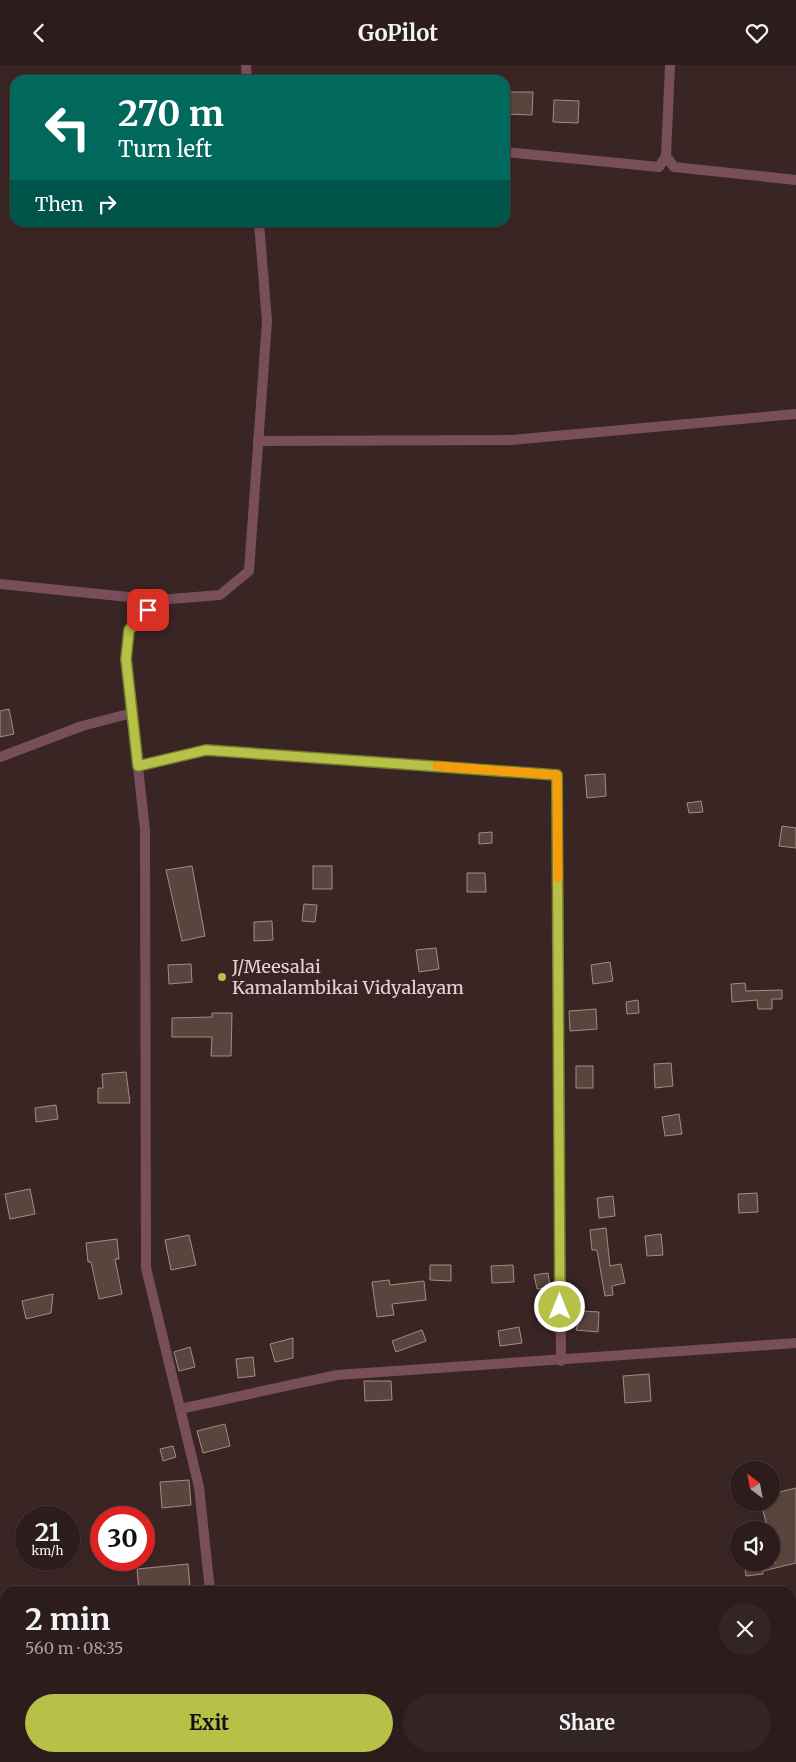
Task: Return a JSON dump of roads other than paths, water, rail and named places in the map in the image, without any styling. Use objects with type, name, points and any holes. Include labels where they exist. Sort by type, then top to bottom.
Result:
[{"type":"street","points":[[510,152],[659,167],[666,156],[670,65]]},
{"type":"street","points":[[666,156],[674,167],[796,181]]},
{"type":"street","points":[[0,584],[158,600],[220,595],[249,571],[267,321],[259,227]]},
{"type":"street","points":[[258,441],[512,440],[796,414]]},
{"type":"street","points":[[158,600],[129,630],[126,659],[145,830],[146,1268],[199,1487],[209,1586]]},
{"type":"street","points":[[0,757],[82,726],[132,713]]},
{"type":"street","points":[[138,766],[206,750],[557,775],[561,1361]]},
{"type":"street","points":[[180,1409],[337,1375],[561,1361],[796,1343]]},
{"type":"place","name":"J/Meesalai Kamalambikai Vidyalayam","points":[[222,977]]}]
